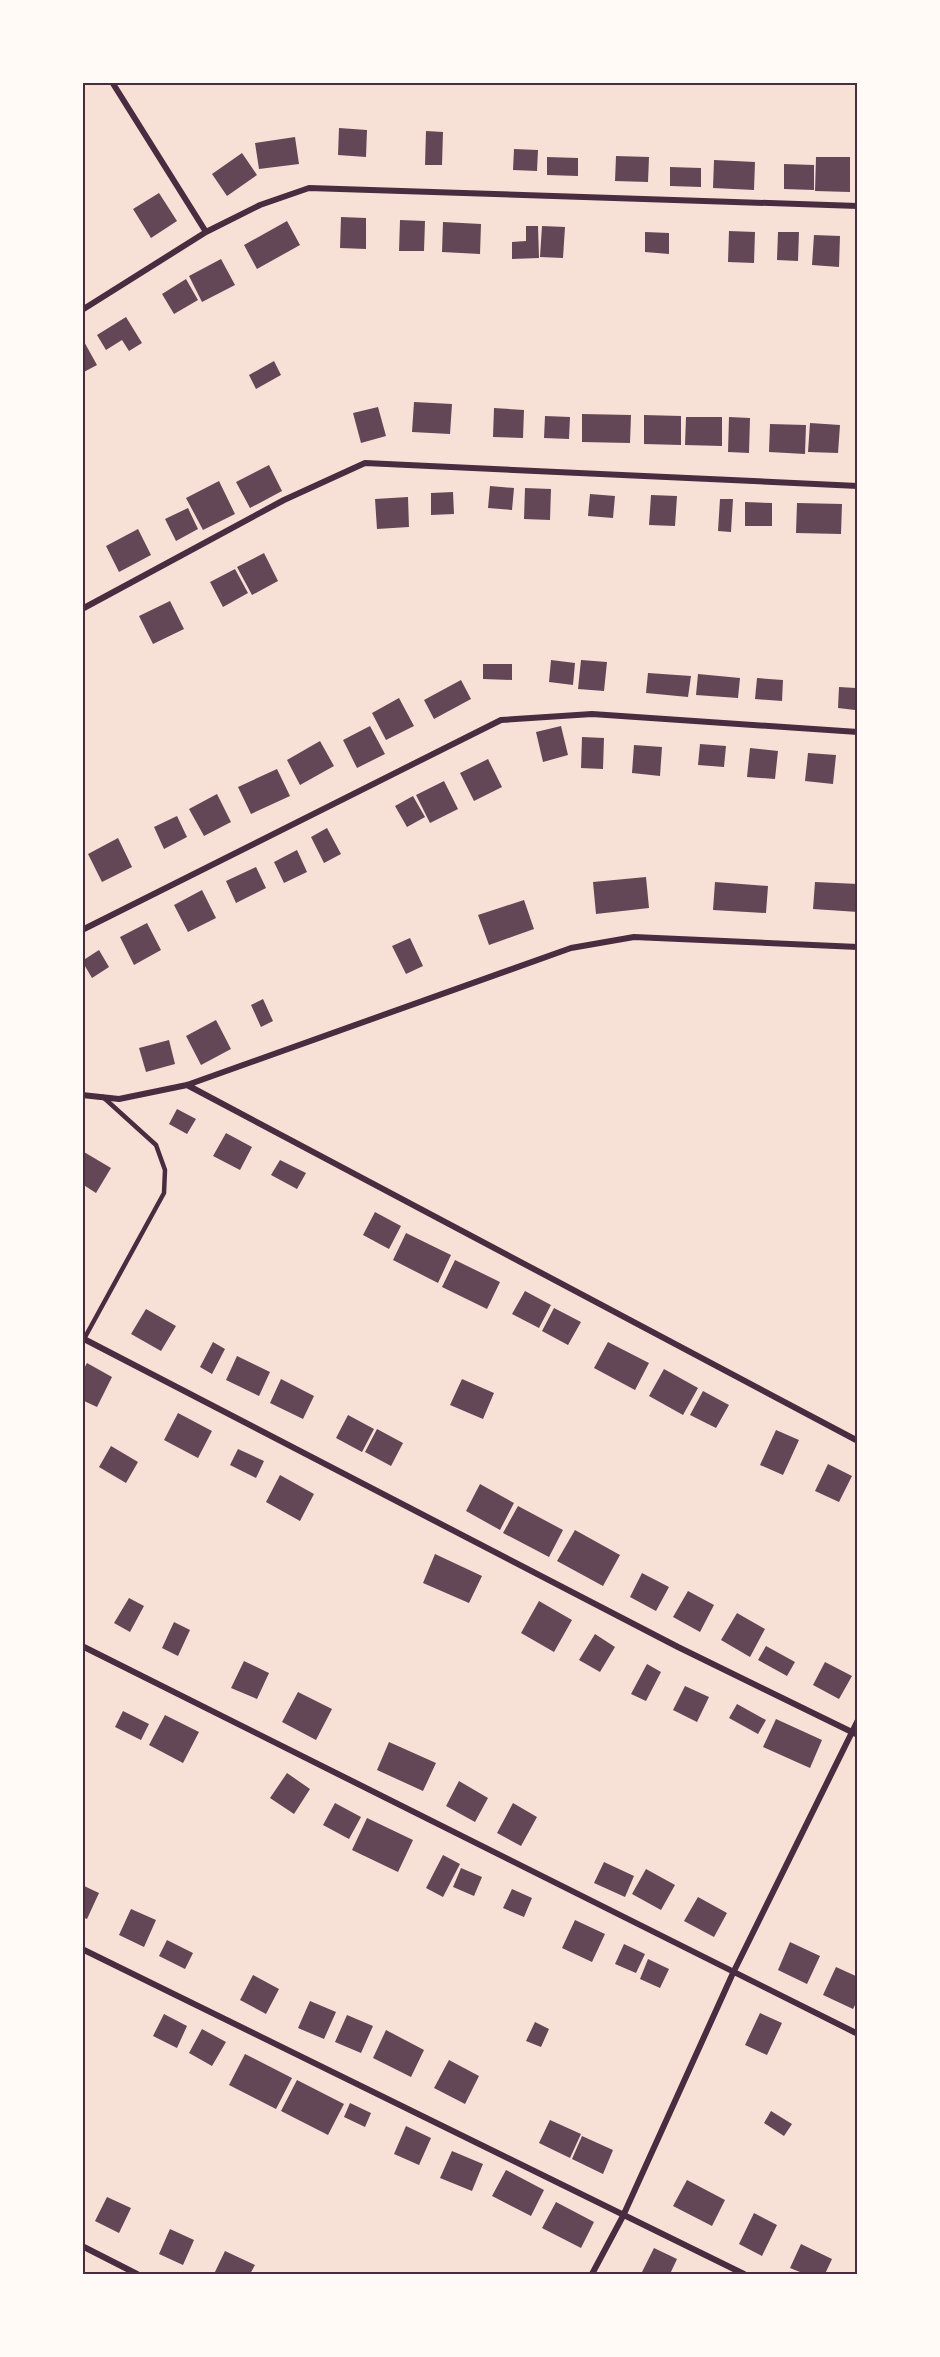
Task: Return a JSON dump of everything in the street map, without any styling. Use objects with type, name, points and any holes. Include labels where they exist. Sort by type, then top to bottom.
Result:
[{"type":"street","points":[[112,82],[206,232]]},
{"type":"street","points":[[82,310],[206,232],[260,205],[309,188],[858,206]]},
{"type":"street","points":[[82,609],[284,500],[365,463],[858,486]]},
{"type":"street","points":[[82,930],[501,720],[592,714],[858,732]]},
{"type":"street","points":[[82,1095],[119,1099],[187,1086],[571,948],[634,937],[858,947]]},
{"type":"street","points":[[187,1086],[858,1441]]},
{"type":"street","points":[[84,1339],[678,1647],[855,1733]]},
{"type":"street","points":[[82,1646],[858,2034]]},
{"type":"street","points":[[592,2274],[623,2216],[733,1973],[855,1733],[858,1720]]},
{"type":"street","points":[[82,1949],[744,2274]]},
{"type":"street","points":[[82,2246],[137,2274]]},
{"type":"lane","points":[[84,1339],[164,1193],[165,1170],[156,1144],[103,1097]]},
{"type":"building","points":[[339,128],[367,130],[366,157],[338,155]]},
{"type":"building","points":[[426,131],[443,132],[442,165],[425,165]]},
{"type":"building","points":[[295,137],[299,164],[259,169],[255,143]]},
{"type":"building","points":[[514,149],[538,150],[537,171],[513,170]]},
{"type":"building","points":[[242,153],[257,175],[227,196],[212,174]]},
{"type":"building","points":[[616,156],[649,157],[648,182],[615,181]]},
{"type":"building","points":[[547,157],[578,158],[578,176],[547,175]]},
{"type":"building","points":[[816,157],[850,157],[850,192],[815,191]]},
{"type":"building","points":[[714,160],[755,162],[754,190],[713,188]]},
{"type":"building","points":[[784,164],[814,165],[814,190],[784,189]]},
{"type":"building","points":[[670,167],[701,168],[701,187],[670,186]]},
{"type":"building","points":[[159,193],[177,221],[151,238],[133,209]]},
{"type":"building","points":[[341,217],[366,218],[366,249],[340,248]]},
{"type":"building","points":[[400,220],[425,221],[424,251],[399,251]]},
{"type":"building","points":[[287,221],[300,245],[257,269],[244,245]]},
{"type":"building","points":[[443,222],[481,224],[480,254],[442,252]]},
{"type":"building","points":[[526,226],[538,226],[539,258],[512,259],[512,242],[526,241]]},
{"type":"building","points":[[542,226],[565,227],[563,258],[540,257]]},
{"type":"building","points":[[729,231],[755,232],[754,263],[728,262]]},
{"type":"building","points":[[645,232],[669,233],[669,254],[645,252]]},
{"type":"building","points":[[778,232],[799,232],[798,261],[777,260]]},
{"type":"building","points":[[814,235],[840,236],[839,267],[812,265]]},
{"type":"building","points":[[221,259],[235,285],[202,302],[189,276]]},
{"type":"building","points":[[186,279],[198,300],[174,314],[162,294]]},
{"type":"building","points":[[126,317],[142,343],[129,351],[122,340],[106,350],[97,335]]},
{"type":"building","points":[[82,338],[97,365],[82,373]]},
{"type":"building","points":[[274,361],[281,375],[256,389],[249,375]]},
{"type":"building","points":[[414,402],[452,404],[450,434],[412,432]]},
{"type":"building","points":[[378,407],[386,436],[361,443],[353,413]]},
{"type":"building","points":[[494,408],[524,410],[523,438],[493,437]]},
{"type":"building","points":[[582,414],[631,415],[630,443],[582,442]]},
{"type":"building","points":[[644,415],[681,416],[681,445],[644,444]]},
{"type":"building","points":[[545,416],[570,417],[569,439],[544,438]]},
{"type":"building","points":[[686,417],[722,417],[722,446],[685,445]]},
{"type":"building","points":[[729,417],[750,418],[749,453],[728,452]]},
{"type":"building","points":[[810,423],[840,425],[838,453],[808,452]]},
{"type":"building","points":[[770,424],[806,425],[805,454],[769,452]]},
{"type":"building","points":[[269,465],[282,491],[250,508],[236,482]]},
{"type":"building","points":[[219,481],[235,514],[203,530],[186,498]]},
{"type":"building","points":[[490,486],[514,488],[512,510],[488,508]]},
{"type":"building","points":[[525,488],[551,489],[550,520],[524,519]]},
{"type":"building","points":[[453,492],[454,514],[431,515],[431,493]]},
{"type":"building","points":[[590,494],[615,496],[613,518],[588,516]]},
{"type":"building","points":[[651,495],[677,496],[675,526],[649,525]]},
{"type":"building","points":[[408,497],[409,527],[377,529],[375,499]]},
{"type":"building","points":[[720,499],[733,499],[731,532],[718,531]]},
{"type":"building","points":[[745,502],[772,503],[772,526],[745,526]]},
{"type":"building","points":[[797,503],[842,504],[841,534],[796,533]]},
{"type":"building","points":[[188,508],[198,529],[176,541],[165,519]]},
{"type":"building","points":[[138,529],[151,555],[119,572],[106,546]]},
{"type":"building","points":[[264,553],[278,581],[252,595],[237,567]]},
{"type":"building","points":[[235,569],[248,593],[223,607],[210,582]]},
{"type":"building","points":[[170,601],[184,629],[153,644],[139,616]]},
{"type":"building","points":[[551,660],[575,663],[573,685],[549,682]]},
{"type":"building","points":[[581,660],[607,662],[604,691],[578,689]]},
{"type":"building","points":[[483,664],[512,664],[512,680],[483,679]]},
{"type":"building","points":[[648,673],[691,676],[688,697],[646,693]]},
{"type":"building","points":[[698,674],[740,678],[738,698],[696,695]]},
{"type":"building","points":[[757,678],[783,680],[782,701],[755,699]]},
{"type":"building","points":[[461,680],[471,699],[434,719],[424,700]]},
{"type":"building","points":[[839,687],[856,688],[855,710],[838,708]]},
{"type":"building","points":[[399,698],[414,726],[386,740],[372,713]]},
{"type":"building","points":[[370,726],[385,754],[357,768],[343,740]]},
{"type":"building","points":[[561,726],[568,755],[543,762],[536,732]]},
{"type":"building","points":[[582,737],[604,738],[603,769],[581,768]]},
{"type":"building","points":[[320,741],[334,766],[300,785],[287,760]]},
{"type":"building","points":[[700,744],[726,746],[724,767],[698,765]]},
{"type":"building","points":[[634,745],[662,747],[660,776],[632,773]]},
{"type":"building","points":[[750,748],[778,751],[775,779],[747,777]]},
{"type":"building","points":[[808,753],[836,755],[833,784],[805,781]]},
{"type":"building","points":[[488,759],[502,787],[474,801],[460,773]]},
{"type":"building","points":[[277,769],[290,796],[251,814],[238,787]]},
{"type":"building","points":[[444,781],[458,809],[430,823],[416,795]]},
{"type":"building","points":[[217,794],[231,822],[204,836],[189,809]]},
{"type":"building","points":[[413,796],[425,817],[407,827],[395,806]]},
{"type":"building","points":[[177,816],[187,837],[164,849],[154,827]]},
{"type":"building","points":[[327,828],[341,854],[324,863],[311,837]]},
{"type":"building","points":[[118,838],[132,867],[102,882],[88,854]]},
{"type":"building","points":[[297,850],[307,872],[284,883],[274,862]]},
{"type":"building","points":[[256,867],[266,888],[236,903],[226,881]]},
{"type":"building","points":[[646,877],[649,908],[596,914],[593,882]]},
{"type":"building","points":[[715,882],[768,886],[766,913],[713,910]]},
{"type":"building","points":[[815,882],[858,884],[858,912],[813,909]]},
{"type":"building","points":[[202,890],[216,918],[188,932],[174,905]]},
{"type":"building","points":[[524,900],[534,929],[489,945],[478,915]]},
{"type":"building","points":[[147,923],[161,950],[134,965],[120,937]]},
{"type":"building","points":[[410,938],[423,966],[406,974],[392,946]]},
{"type":"building","points":[[99,950],[109,967],[92,978],[82,961]]},
{"type":"building","points":[[263,999],[273,1021],[261,1027],[251,1005]]},
{"type":"building","points":[[216,1020],[231,1049],[201,1065],[186,1036]]},
{"type":"building","points":[[169,1040],[175,1064],[146,1072],[139,1048]]},
{"type":"building","points":[[177,1109],[196,1119],[187,1134],[169,1124]]},
{"type":"building","points":[[226,1133],[252,1147],[240,1170],[213,1156]]},
{"type":"building","points":[[84,1152],[111,1168],[96,1193],[82,1184]]},
{"type":"building","points":[[280,1160],[306,1173],[297,1189],[271,1175]]},
{"type":"building","points":[[375,1212],[401,1226],[389,1249],[363,1235]]},
{"type":"building","points":[[406,1233],[451,1255],[438,1283],[393,1260]]},
{"type":"building","points":[[455,1260],[500,1282],[487,1309],[442,1287]]},
{"type":"building","points":[[525,1291],[551,1305],[539,1328],[512,1314]]},
{"type":"building","points":[[554,1308],[581,1322],[568,1345],[542,1331]]},
{"type":"building","points":[[146,1309],[176,1326],[161,1351],[131,1334]]},
{"type":"building","points":[[213,1342],[225,1349],[212,1374],[200,1367]]},
{"type":"building","points":[[608,1342],[649,1363],[635,1390],[594,1368]]},
{"type":"building","points":[[237,1356],[270,1372],[259,1396],[226,1380]]},
{"type":"building","points":[[87,1363],[112,1377],[97,1407],[82,1400],[82,1372]]},
{"type":"building","points":[[664,1369],[698,1388],[683,1415],[649,1396]]},
{"type":"building","points":[[281,1379],[314,1396],[303,1419],[270,1403]]},
{"type":"building","points":[[462,1379],[494,1393],[483,1419],[450,1405]]},
{"type":"building","points":[[703,1391],[729,1405],[716,1428],[690,1415]]},
{"type":"building","points":[[178,1413],[212,1431],[198,1458],[164,1440]]},
{"type":"building","points":[[348,1415],[374,1429],[362,1452],[336,1438]]},
{"type":"building","points":[[377,1429],[403,1443],[391,1466],[365,1452]]},
{"type":"building","points":[[776,1430],[799,1440],[783,1475],[760,1465]]},
{"type":"building","points":[[111,1446],[138,1462],[126,1483],[99,1467]]},
{"type":"building","points":[[238,1449],[264,1461],[256,1478],[230,1465]]},
{"type":"building","points":[[828,1464],[852,1476],[839,1502],[815,1491]]},
{"type":"building","points":[[280,1475],[314,1494],[300,1521],[266,1502]]},
{"type":"building","points":[[480,1484],[514,1503],[500,1530],[466,1511]]},
{"type":"building","points":[[518,1506],[563,1530],[549,1557],[503,1533]]},
{"type":"building","points":[[575,1530],[620,1555],[603,1586],[557,1561]]},
{"type":"building","points":[[435,1554],[482,1576],[469,1603],[423,1583]]},
{"type":"building","points":[[642,1573],[669,1587],[656,1611],[630,1597]]},
{"type":"building","points":[[688,1591],[714,1605],[700,1632],[673,1617]]},
{"type":"building","points":[[129,1598],[144,1606],[130,1632],[114,1623]]},
{"type":"building","points":[[539,1601],[572,1620],[554,1652],[521,1633]]},
{"type":"building","points":[[737,1613],[765,1629],[750,1657],[721,1640]]},
{"type":"building","points":[[174,1622],[190,1630],[178,1656],[162,1648]]},
{"type":"building","points":[[595,1634],[615,1647],[600,1672],[579,1660]]},
{"type":"building","points":[[766,1646],[795,1662],[787,1676],[758,1660]]},
{"type":"building","points":[[244,1661],[269,1673],[257,1699],[231,1688]]},
{"type":"building","points":[[825,1662],[852,1676],[839,1699],[813,1685]]},
{"type":"building","points":[[647,1664],[661,1672],[646,1701],[631,1694]]},
{"type":"building","points":[[685,1686],[709,1697],[697,1722],[673,1710]]},
{"type":"building","points":[[298,1692],[332,1709],[316,1740],[282,1722]]},
{"type":"building","points":[[737,1704],[766,1720],[758,1734],[729,1718]]},
{"type":"building","points":[[123,1711],[149,1724],[141,1740],[115,1727]]},
{"type":"building","points":[[165,1715],[199,1732],[183,1763],[149,1745]]},
{"type":"building","points":[[776,1719],[822,1740],[810,1768],[763,1747]]},
{"type":"building","points":[[389,1742],[436,1763],[423,1791],[377,1770]]},
{"type":"building","points":[[287,1773],[310,1789],[294,1814],[270,1798]]},
{"type":"building","points":[[459,1781],[488,1798],[475,1822],[446,1806]]},
{"type":"building","points":[[335,1803],[361,1817],[349,1839],[323,1825]]},
{"type":"building","points":[[513,1803],[537,1817],[521,1846],[497,1833]]},
{"type":"building","points":[[367,1818],[413,1840],[398,1872],[352,1850]]},
{"type":"building","points":[[443,1855],[460,1864],[443,1897],[426,1888]]},
{"type":"building","points":[[604,1862],[634,1876],[625,1897],[594,1883]]},
{"type":"building","points":[[461,1868],[482,1877],[474,1896],[453,1887]]},
{"type":"building","points":[[646,1869],[675,1885],[661,1910],[632,1894]]},
{"type":"building","points":[[82,1885],[99,1893],[87,1919],[82,1917]]},
{"type":"building","points":[[512,1889],[532,1898],[524,1917],[503,1908]]},
{"type":"building","points":[[698,1897],[727,1913],[714,1937],[684,1921]]},
{"type":"building","points":[[131,1909],[156,1920],[144,1947],[119,1935]]},
{"type":"building","points":[[575,1920],[605,1934],[592,1962],[562,1948]]},
{"type":"building","points":[[167,1940],[193,1953],[185,1969],[159,1956]]},
{"type":"building","points":[[790,1942],[820,1956],[807,1984],[778,1970]]},
{"type":"building","points":[[624,1944],[645,1954],[636,1973],[615,1964]]},
{"type":"building","points":[[648,1959],[669,1969],[660,1988],[640,1979]]},
{"type":"building","points":[[836,1967],[858,1977],[858,1999],[853,2009],[823,1995]]},
{"type":"building","points":[[253,1975],[279,1989],[266,2014],[240,2000]]},
{"type":"building","points":[[310,2001],[336,2012],[324,2039],[298,2028]]},
{"type":"building","points":[[760,2013],[782,2023],[767,2055],[745,2045]]},
{"type":"building","points":[[164,2014],[187,2026],[177,2048],[153,2036]]},
{"type":"building","points":[[347,2015],[373,2026],[361,2053],[335,2042]]},
{"type":"building","points":[[535,2022],[549,2029],[541,2047],[526,2041]]},
{"type":"building","points":[[202,2029],[226,2042],[212,2066],[189,2053]]},
{"type":"building","points":[[386,2030],[424,2050],[411,2077],[373,2058]]},
{"type":"building","points":[[245,2054],[292,2078],[276,2109],[229,2085]]},
{"type":"building","points":[[449,2060],[479,2076],[465,2104],[434,2088]]},
{"type":"building","points":[[297,2080],[344,2104],[328,2135],[281,2111]]},
{"type":"building","points":[[350,2103],[371,2113],[365,2127],[344,2117]]},
{"type":"building","points":[[771,2111],[792,2124],[784,2136],[764,2123]]},
{"type":"building","points":[[550,2120],[581,2134],[570,2158],[539,2143]]},
{"type":"building","points":[[406,2126],[431,2138],[419,2165],[394,2154]]},
{"type":"building","points":[[582,2136],[613,2150],[603,2174],[572,2159]]},
{"type":"building","points":[[452,2151],[483,2164],[472,2191],[440,2178]]},
{"type":"building","points":[[506,2170],[544,2190],[531,2216],[492,2196]]},
{"type":"building","points":[[687,2180],[725,2200],[712,2226],[673,2206]]},
{"type":"building","points":[[107,2197],[131,2208],[119,2233],[95,2221]]},
{"type":"building","points":[[556,2202],[594,2222],[581,2248],[542,2228]]},
{"type":"building","points":[[754,2213],[777,2225],[762,2256],[739,2244]]},
{"type":"building","points":[[170,2229],[194,2240],[183,2265],[159,2254]]},
{"type":"building","points":[[801,2244],[832,2259],[825,2274],[805,2274],[790,2268]]},
{"type":"building","points":[[654,2248],[677,2259],[670,2274],[641,2274]]},
{"type":"building","points":[[225,2251],[255,2265],[250,2274],[214,2274]]}]
